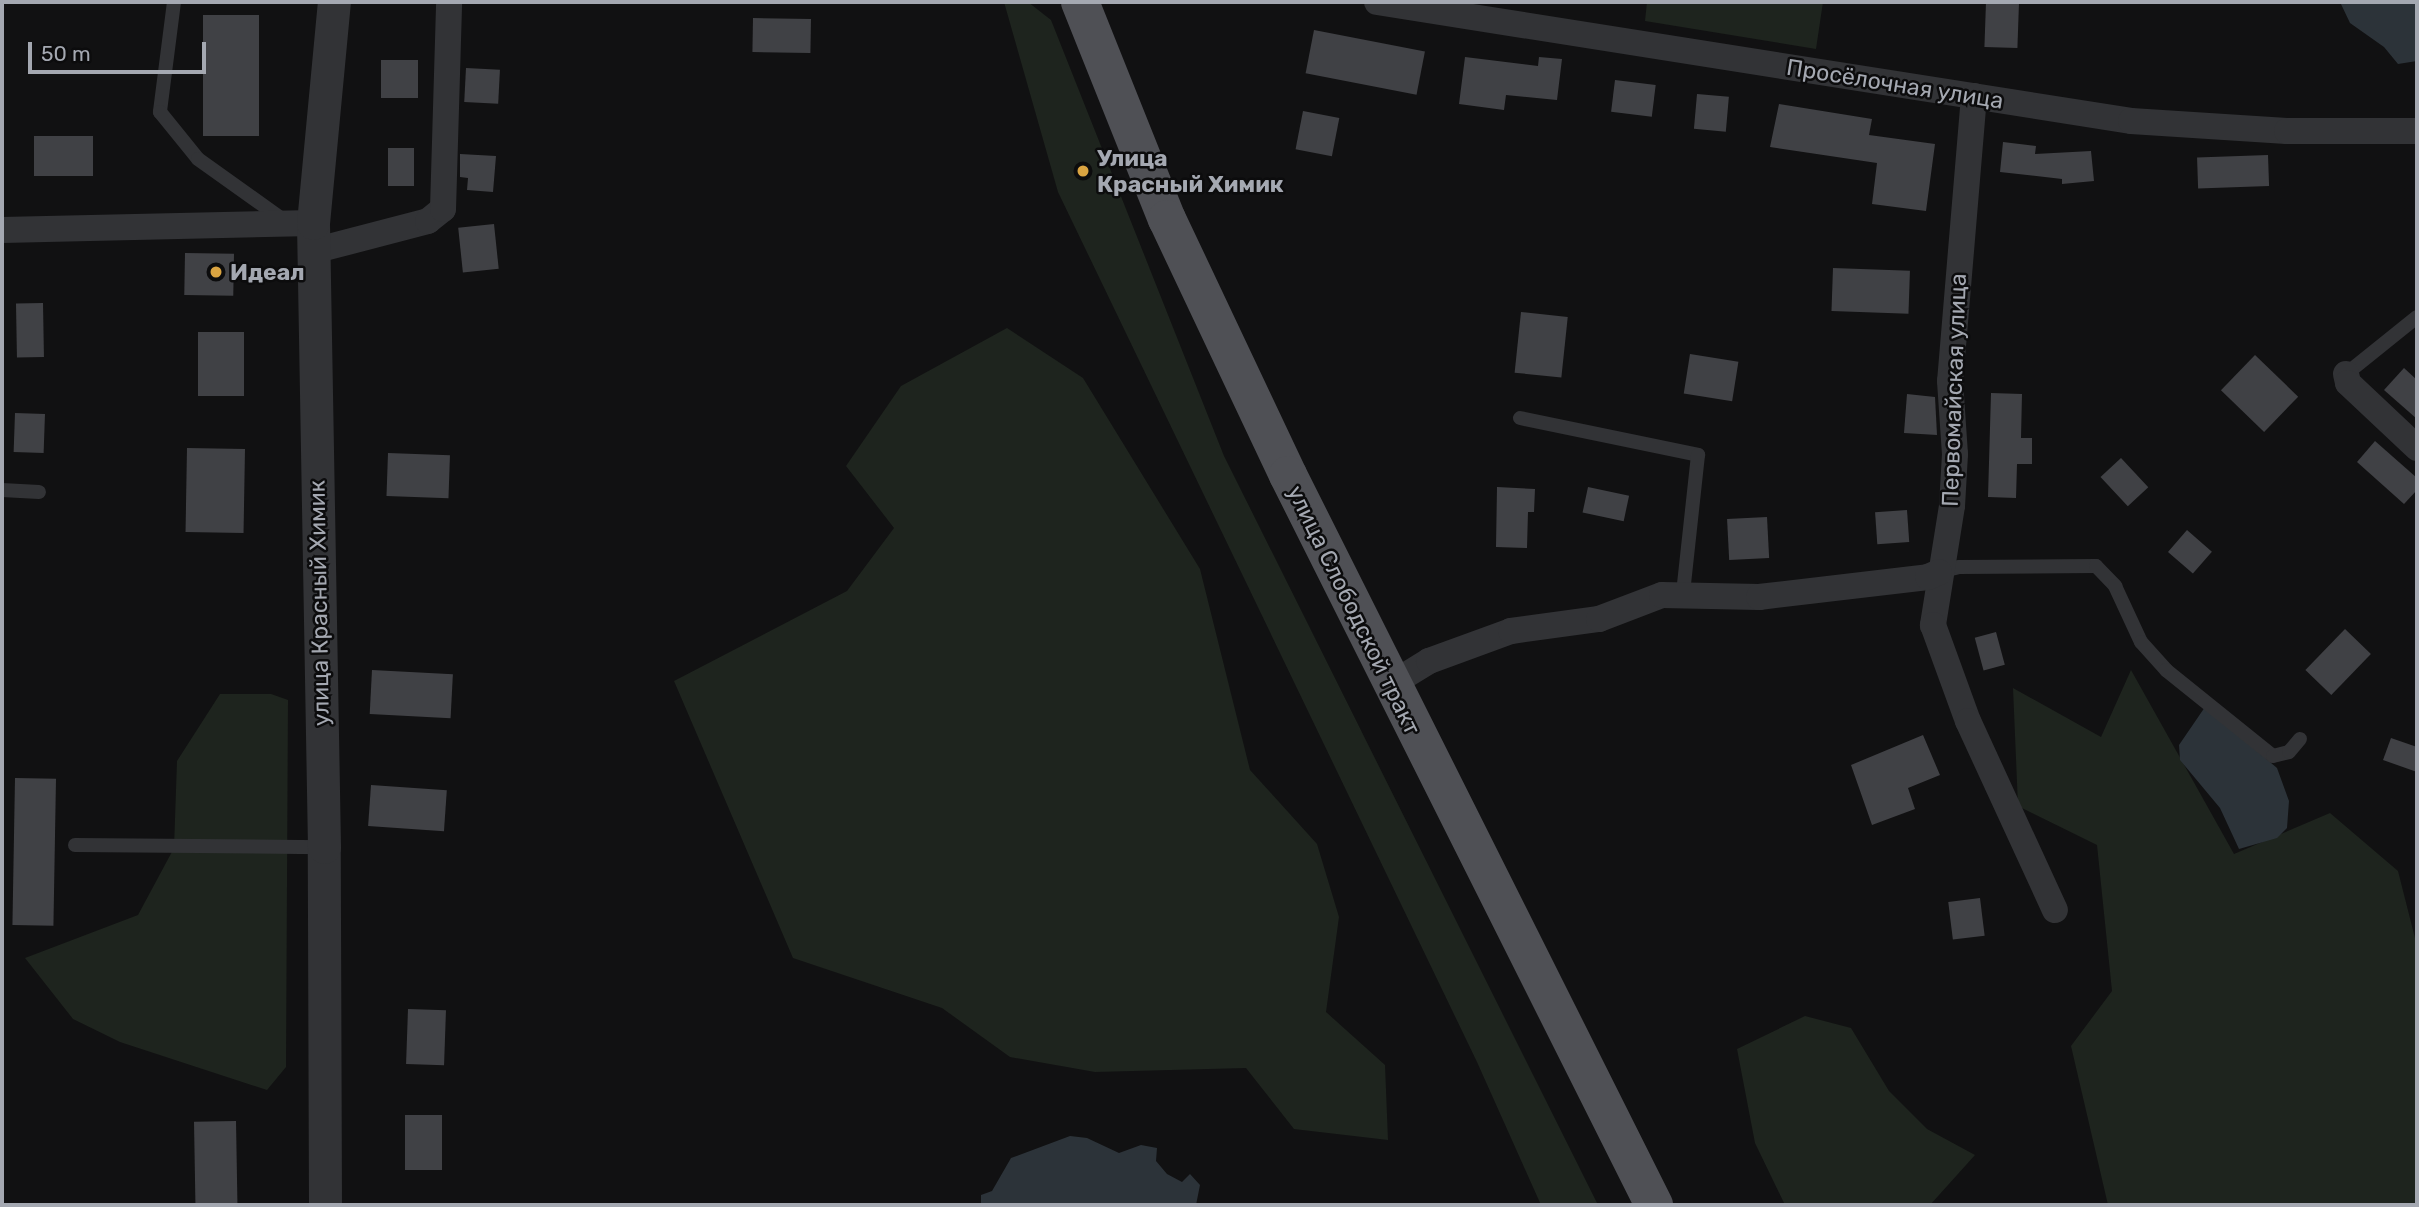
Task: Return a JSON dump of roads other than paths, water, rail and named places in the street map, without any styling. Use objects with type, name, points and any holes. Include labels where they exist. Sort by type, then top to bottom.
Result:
[{"type":"main road","name":"улица Слободской тракт","points":[[1080,2],[1167,219],[1390,684],[1654,1205]]},
{"type":"street","name":"улица Красный Химик","points":[[324,1205],[324,847],[305,232],[334,2]]},
{"type":"street","points":[[2,230],[305,232],[428,221],[441,213],[445,204],[449,2]]},
{"type":"street","name":"Просёлочная улица","points":[[1377,2],[2131,121],[2287,131],[2417,131]]},
{"type":"street","name":"Первомайская улица","points":[[1974,96],[1950,381],[1955,454],[1952,506],[1934,604],[1937,642],[2022,846],[2055,910]]},
{"type":"street","points":[[2346,374],[2348,383],[2417,448]]},
{"type":"street","points":[[1390,684],[1429,661],[1511,631],[1599,619],[1643,601],[1683,593],[1759,597],[1927,577],[1939,572]]},
{"type":"lane","points":[[174,2],[160,111],[198,159],[305,232]]},
{"type":"lane","points":[[2346,374],[2417,317]]},
{"type":"lane","points":[[1520,418],[1698,454],[1683,593]]},
{"type":"lane","points":[[2,490],[39,492]]},
{"type":"lane","points":[[1939,572],[1959,566],[2096,566],[2115,586],[2141,642],[2166,670],[2273,756],[2289,752],[2300,739]]},
{"type":"lane","points":[[75,845],[324,847]]},
{"type":"place","name":"Улица Красный Химик","points":[[1083,171]]},
{"type":"place","name":"Идеал","points":[[216,272]]}]
